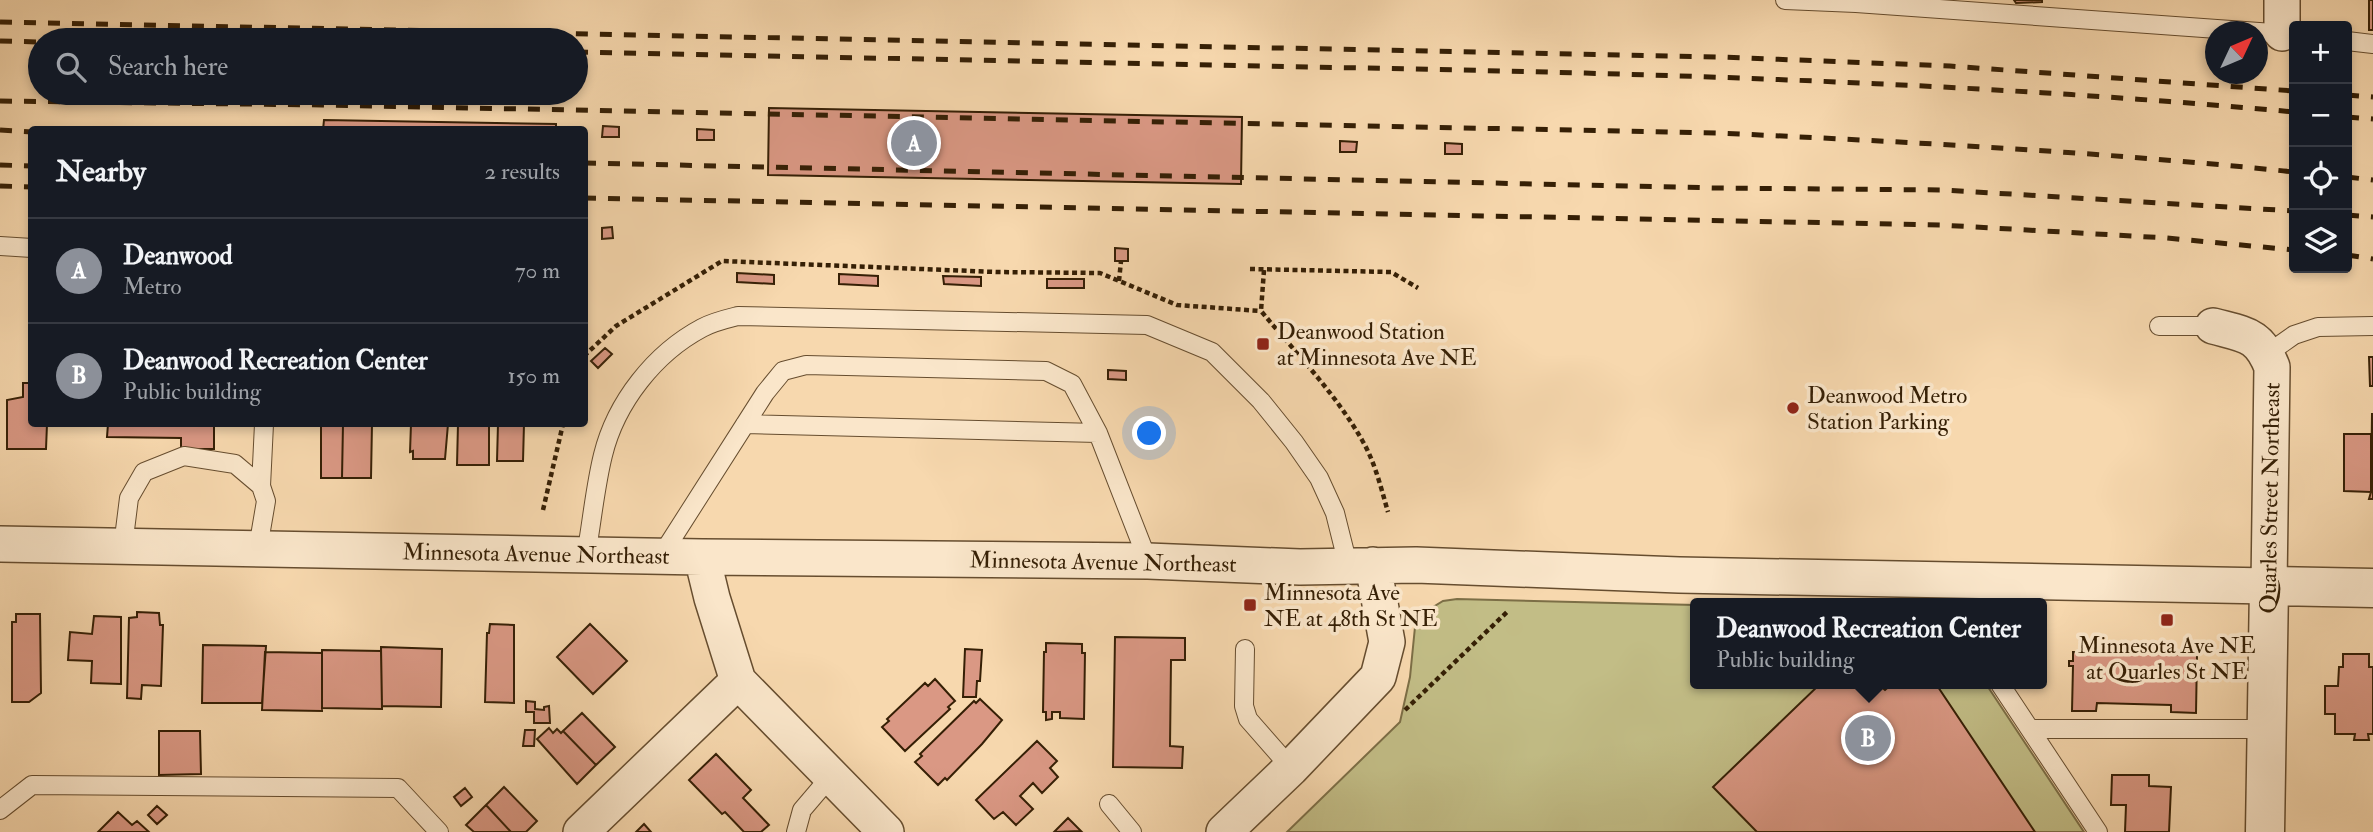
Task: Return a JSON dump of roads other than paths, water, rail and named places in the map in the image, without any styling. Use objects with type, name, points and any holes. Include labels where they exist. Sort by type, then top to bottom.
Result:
[{"type":"street","name":"Quarles Street Northeast","points":[[2213,326],[2255,340],[2265,349],[2272,368],[2265,832]]},
{"type":"street","name":"Minnesota Avenue Northeast","points":[[0,544],[702,558],[1149,561],[1300,567],[1360,565],[1679,575],[1970,592],[2269,586],[2373,588]]},
{"type":"street","points":[[702,558],[738,681],[883,831]]},
{"type":"street","points":[[1224,832],[1291,768],[1378,677],[1387,642],[1360,565]]},
{"type":"street","points":[[581,832],[738,681]]},
{"type":"lane","points":[[1785,0],[2286,22]]},
{"type":"lane","points":[[2352,42],[2373,44]]},
{"type":"lane","points":[[0,246],[28,248]]},
{"type":"lane","points":[[586,555],[603,453],[620,412],[642,377],[666,352],[704,327],[738,316],[1147,325],[1212,352],[1261,401],[1319,478],[1360,565]]},
{"type":"lane","points":[[2159,326],[2213,326]]},
{"type":"lane","points":[[2267,355],[2294,335],[2318,327],[2373,326]]},
{"type":"lane","points":[[661,556],[765,393],[783,372],[806,365],[1046,371],[1072,384],[1098,433],[1149,561]]},
{"type":"lane","points":[[745,424],[1098,433]]},
{"type":"lane","points":[[258,548],[266,501],[261,486],[264,427]]},
{"type":"lane","points":[[123,546],[129,498],[144,472],[184,457],[235,464],[261,486]]},
{"type":"lane","points":[[1245,649],[1244,706],[1248,719],[1291,768]]},
{"type":"lane","points":[[2003,689],[2098,832]]},
{"type":"lane","points":[[2031,729],[2266,729]]},
{"type":"lane","points":[[796,832],[802,810],[831,776]]},
{"type":"lane","points":[[0,810],[32,785],[398,788],[439,832]]},
{"type":"lane","points":[[1109,804],[1132,832]]},
{"type":"railway","points":[[0,22],[295,28]]},
{"type":"railway","points":[[588,34],[1720,57],[1950,66],[2289,91]]},
{"type":"railway","points":[[0,41],[28,42]]},
{"type":"railway","points":[[588,52],[1433,69],[1803,80],[2049,93],[2289,112]]},
{"type":"railway","points":[[2352,95],[2373,97]]},
{"type":"railway","points":[[0,101],[28,101]]},
{"type":"railway","points":[[323,105],[1718,133],[2079,153],[2289,172]]},
{"type":"railway","points":[[2352,117],[2373,119]]},
{"type":"railway","points":[[0,130],[28,132]]},
{"type":"railway","points":[[588,163],[1717,188],[1943,190],[2289,211]]},
{"type":"railway","points":[[0,165],[28,166]]},
{"type":"railway","points":[[2352,178],[2373,180]]},
{"type":"railway","points":[[0,186],[28,187]]},
{"type":"railway","points":[[588,198],[1940,225],[2167,238],[2289,250]]},
{"type":"railway","points":[[2352,215],[2373,217]]},
{"type":"railway","points":[[2352,256],[2373,259]]},
{"type":"place","name":"Deanwood","points":[[914,143]]},
{"type":"place","name":"Deanwood Station at Minnesota Ave NE","points":[[1263,344]]},
{"type":"place","name":"Deanwood Metro Station Parking","points":[[1793,408]]},
{"type":"place","name":"Minnesota Ave NE at 48th St NE","points":[[1250,605]]},
{"type":"place","name":"Minnesota Ave NE at Quarles St NE","points":[[2167,620]]},
{"type":"place","name":"Deanwood Recreation Center","points":[[1868,738]]}]
